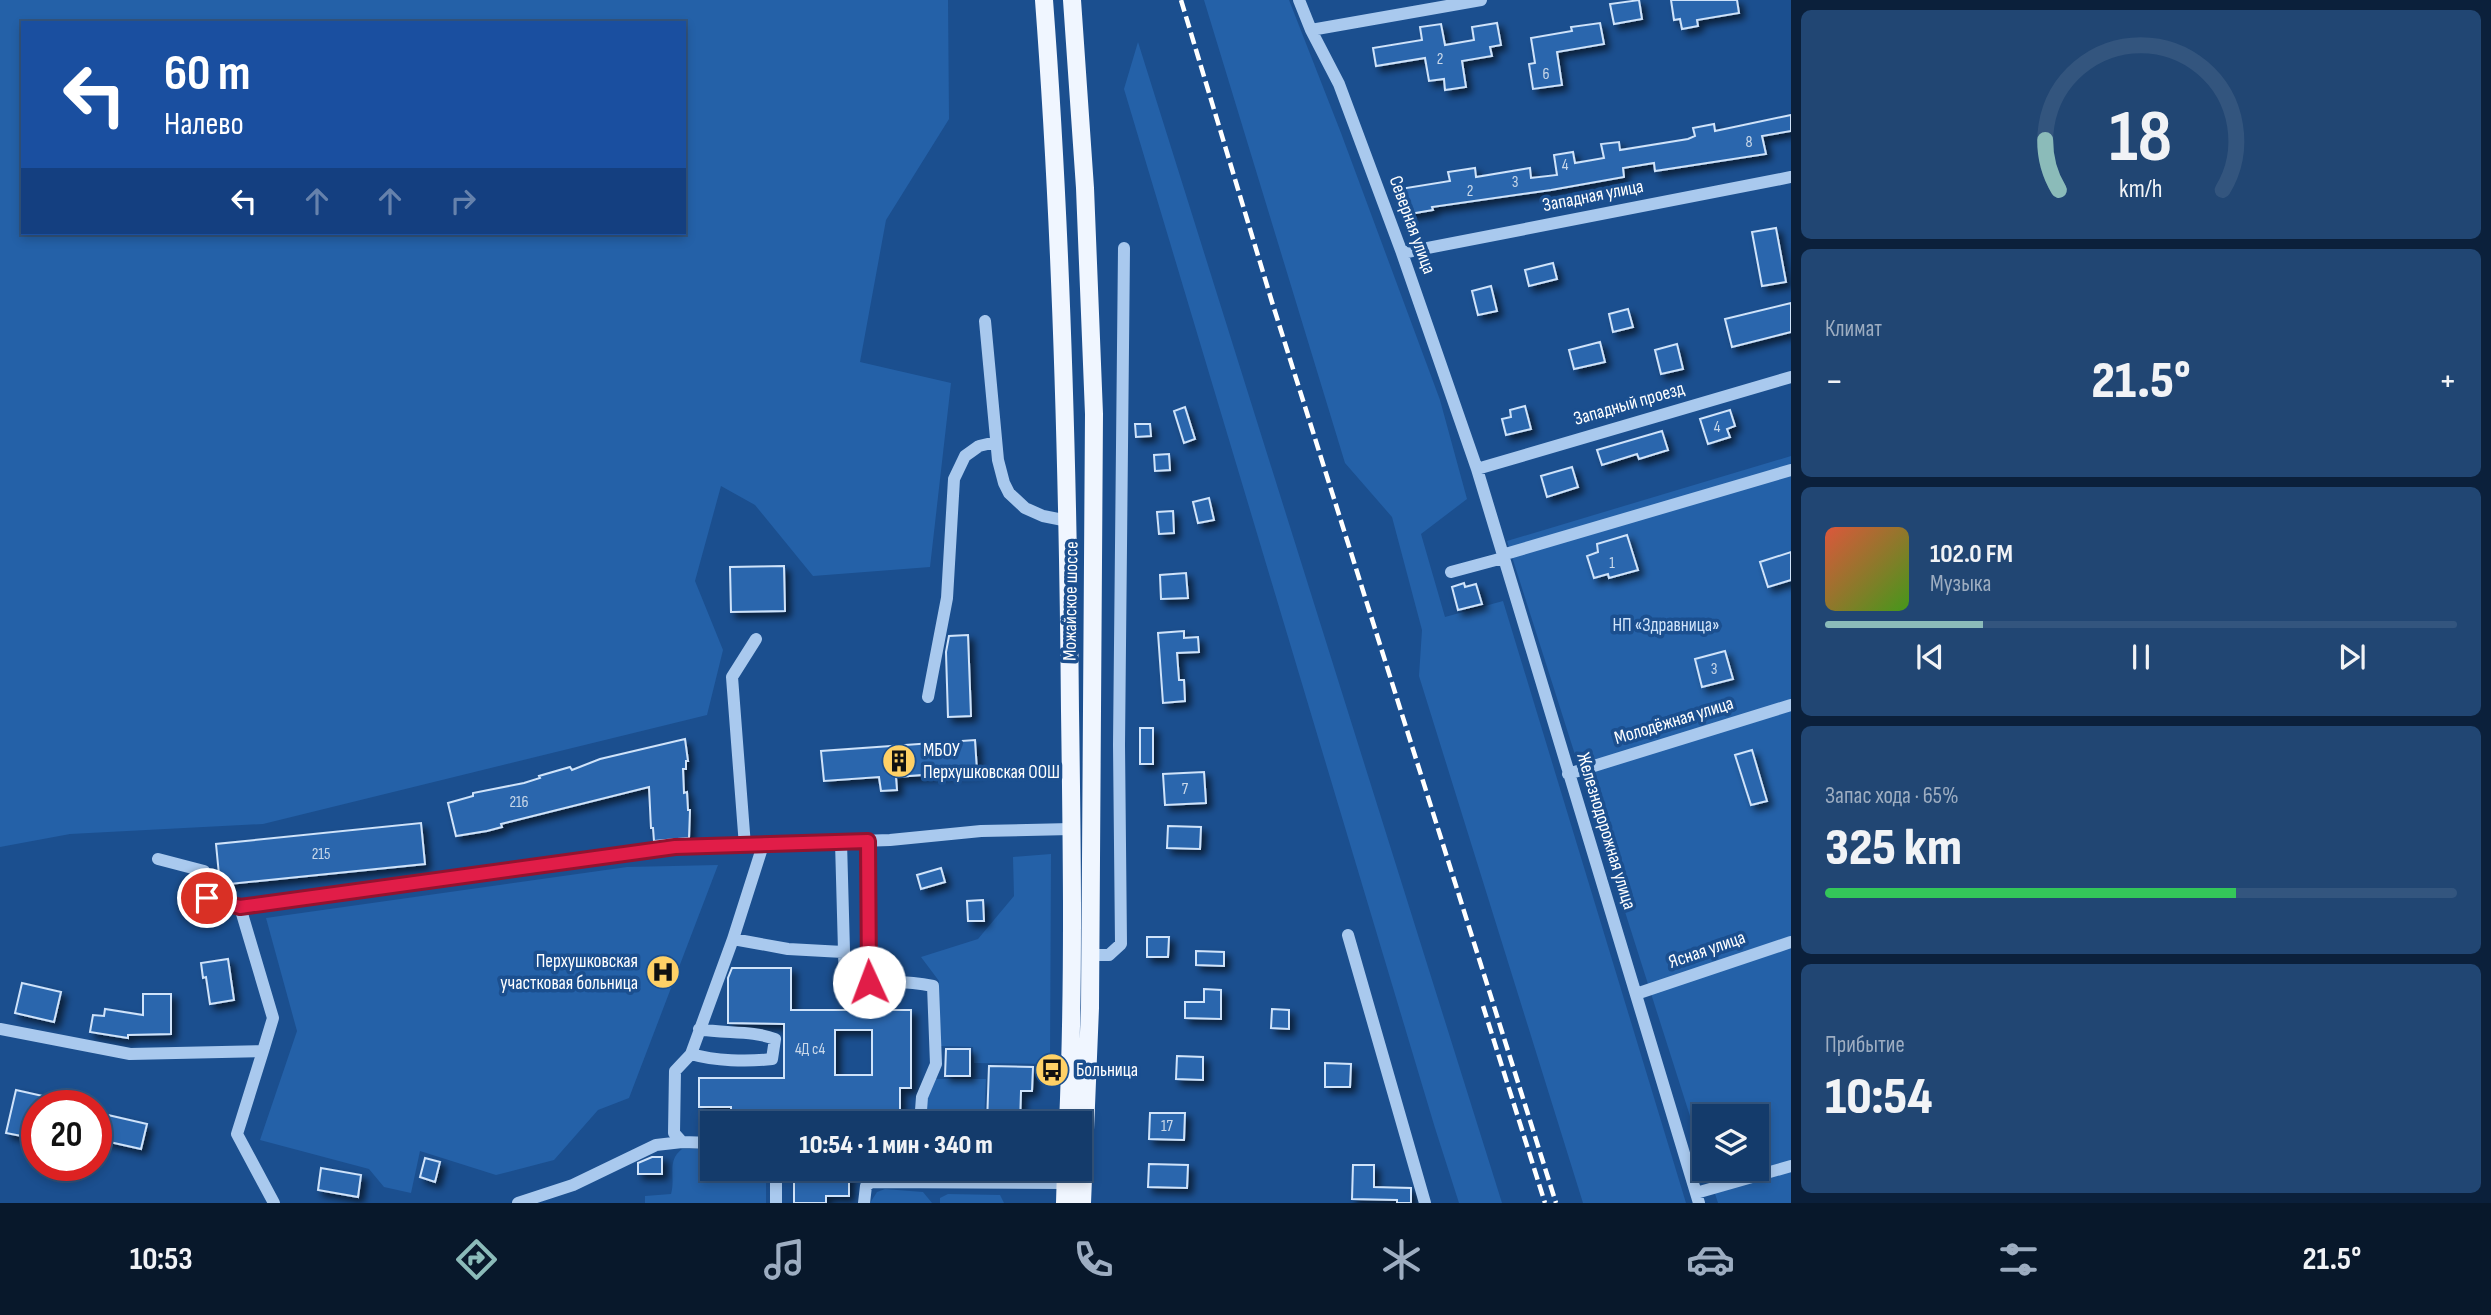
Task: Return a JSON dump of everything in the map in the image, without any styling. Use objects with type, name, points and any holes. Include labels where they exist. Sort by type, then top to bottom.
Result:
[{"type":"main road","name":"Можайское шоссе","points":[[1044,0],[1057,189],[1065,377],[1073,1008],[1069,1111]]},
{"type":"main road","name":"Можайское шоссе","points":[[1072,0],[1085,188],[1094,427],[1090,955],[1082,1203]]},
{"type":"main road","points":[[1065,1203],[1066,1181]]},
{"type":"street","name":"Северная улица","points":[[1299,0],[1339,84],[1402,253],[1477,469]]},
{"type":"street","points":[[1311,30],[1480,0]]},
{"type":"street","name":"Западная улица","points":[[1402,253],[1791,177]]},
{"type":"street","points":[[1090,955],[1109,955],[1121,944],[1119,745],[1124,248]]},
{"type":"street","points":[[985,321],[1000,473],[1009,493],[1025,508],[1033,513],[1068,521]]},
{"type":"street","name":"Западный проезд","points":[[1477,469],[1791,377]]},
{"type":"street","points":[[928,697],[947,598],[954,479],[965,457],[979,446],[996,442]]},
{"type":"street","name":"Железнодорожная улица","points":[[1477,469],[1698,1198]]},
{"type":"street","points":[[1451,572],[1791,470]]},
{"type":"street","points":[[745,846],[733,677],[756,639]]},
{"type":"street","name":"Молодёжная улица","points":[[1568,774],[1791,705]]},
{"type":"street","points":[[158,859],[204,871],[207,898],[240,907],[675,847],[868,841],[981,831],[1071,829]]},
{"type":"street","points":[[868,841],[869,982]]},
{"type":"street","points":[[841,842],[845,987],[869,982],[910,981],[933,985],[936,1064],[922,1097],[921,1111]]},
{"type":"street","points":[[682,1142],[674,1133],[675,1071],[691,1054],[733,939],[763,845]]},
{"type":"street","points":[[240,907],[273,1018],[237,1135],[274,1203]]},
{"type":"street","points":[[1348,935],[1425,1203]]},
{"type":"street","points":[[733,939],[788,949],[843,952]]},
{"type":"street","name":"Ясная улица","points":[[1636,994],[1791,942]]},
{"type":"street","points":[[0,1029],[130,1054],[263,1051]]},
{"type":"street","points":[[691,1054],[743,1060],[772,1059],[775,1039],[767,1035],[718,1033],[699,1029]]},
{"type":"street","points":[[518,1203],[573,1185],[656,1145],[700,1143]]},
{"type":"street","points":[[1698,1198],[1791,1166]]},
{"type":"street","points":[[776,1181],[776,1203]]},
{"type":"street","points":[[864,1203],[866,1186],[877,1181]]},
{"type":"green space","points":[[0,0],[948,0],[949,119],[886,220],[860,362],[951,383],[930,567],[813,576],[755,505],[721,486],[695,581],[723,650],[707,715],[263,824],[70,834],[0,847]]},
{"type":"green space","points":[[1204,0],[1289,0],[1440,400],[1467,499],[1421,534],[1445,617],[1503,601],[1686,1203],[1583,1203],[1419,676],[1422,630],[1392,517],[1345,463]]},
{"type":"green space","points":[[1138,42],[1502,1203],[1459,1203],[1435,1128],[1124,89]]},
{"type":"green space","name":"НП «Здравница»","points":[[1791,456],[1791,1203],[1718,1203],[1711,1181],[1769,1181],[1769,1104],[1692,1104],[1692,1122],[1507,541]]},
{"type":"green space","points":[[1051,854],[1050,1064],[974,1063],[973,1047],[940,1046],[939,981],[921,957],[978,939],[1014,896],[1013,857]]},
{"type":"green space","points":[[718,865],[629,1098],[598,1110],[554,1160],[496,1175],[420,1151],[411,1193],[384,1187],[369,1169],[260,1140],[297,1031],[266,918],[627,867]]},
{"type":"green space","points":[[935,1079],[986,1079],[985,1111],[924,1111],[925,1099]]},
{"type":"green space","points":[[682,1149],[700,1149],[700,1181],[766,1181],[766,1203],[645,1203],[645,1196],[671,1194],[673,1164]]},
{"type":"green space","points":[[885,1189],[923,1192],[932,1203],[870,1203],[877,1192]]},
{"type":"green space","points":[[948,1194],[1000,1195],[1004,1203],[940,1203],[940,1198]]},
{"type":"building","points":[[1639,0],[1642,19],[1614,24],[1610,4]]},
{"type":"building","points":[[1671,0],[1737,0],[1739,13],[1697,20],[1698,26],[1682,29],[1680,19],[1674,20]]},
{"type":"building","points":[[1497,23],[1501,45],[1490,47],[1492,56],[1462,61],[1466,87],[1445,90],[1444,79],[1429,81],[1425,58],[1376,66],[1373,48],[1422,40],[1420,27],[1441,24],[1445,45],[1474,40],[1472,27]]},
{"type":"building","points":[[1600,23],[1604,44],[1557,52],[1562,85],[1533,89],[1529,64],[1535,63],[1531,38],[1572,31],[1571,27]]},
{"type":"building","points":[[1791,115],[1791,131],[1762,136],[1766,154],[1655,171],[1654,163],[1623,168],[1624,177],[1432,207],[1433,210],[1404,215],[1400,189],[1450,181],[1448,172],[1475,168],[1476,177],[1530,168],[1531,178],[1557,175],[1554,155],[1573,152],[1575,163],[1604,158],[1601,144],[1619,142],[1620,150],[1688,139],[1695,136],[1693,128],[1714,124],[1715,131]]},
{"type":"building","points":[[1776,228],[1786,282],[1762,286],[1752,232]]},
{"type":"building","points":[[1553,263],[1557,279],[1529,286],[1525,270]]},
{"type":"building","points":[[1491,286],[1497,311],[1478,315],[1472,291]]},
{"type":"building","points":[[1791,303],[1791,332],[1732,347],[1725,319]]},
{"type":"building","points":[[1628,309],[1633,327],[1613,332],[1609,314]]},
{"type":"building","points":[[1600,342],[1605,362],[1574,369],[1569,350]]},
{"type":"building","points":[[1677,344],[1683,369],[1661,374],[1655,350]]},
{"type":"building","points":[[1525,406],[1531,429],[1506,435],[1502,419],[1511,417],[1510,410]]},
{"type":"building","points":[[1185,407],[1195,439],[1184,443],[1174,411]]},
{"type":"building","points":[[1730,410],[1735,426],[1727,429],[1730,437],[1708,444],[1700,419]]},
{"type":"building","points":[[1135,424],[1150,424],[1151,436],[1136,437]]},
{"type":"building","points":[[1662,431],[1668,450],[1639,459],[1637,454],[1602,465],[1597,450]]},
{"type":"building","points":[[1169,454],[1170,470],[1155,471],[1154,455]]},
{"type":"building","points":[[1572,467],[1578,487],[1547,497],[1541,476]]},
{"type":"building","points":[[1209,498],[1214,520],[1198,523],[1193,502]]},
{"type":"building","points":[[1173,511],[1174,533],[1159,534],[1157,512]]},
{"type":"building","points":[[1627,535],[1638,570],[1609,578],[1608,574],[1594,578],[1587,556],[1598,552],[1597,544]]},
{"type":"building","points":[[1791,552],[1791,580],[1768,587],[1760,562]]},
{"type":"building","points":[[784,566],[785,611],[731,612],[730,567]]},
{"type":"building","points":[[1186,573],[1188,598],[1161,599],[1160,575]]},
{"type":"building","points":[[1464,583],[1465,587],[1476,584],[1482,604],[1458,610],[1452,587]]},
{"type":"building","points":[[1184,631],[1184,638],[1198,637],[1199,652],[1177,653],[1179,680],[1184,680],[1185,701],[1163,703],[1158,633]]},
{"type":"building","points":[[968,635],[971,716],[948,717],[946,652],[949,636]]},
{"type":"building","points":[[1725,651],[1733,679],[1702,687],[1695,659]]},
{"type":"building","points":[[1140,728],[1153,728],[1153,764],[1140,764]]},
{"type":"building","points":[[685,739],[688,761],[686,769],[683,769],[684,793],[687,792],[690,810],[689,838],[654,841],[649,787],[501,824],[502,827],[487,831],[456,836],[448,803],[473,796],[473,793],[524,783],[570,767],[572,770],[600,759]]},
{"type":"building","name":"МБОУ Перхушковская ООШ","points":[[975,740],[977,771],[896,777],[897,790],[881,791],[879,777],[824,781],[821,751]]},
{"type":"building","points":[[1752,750],[1767,801],[1751,805],[1735,755]]},
{"type":"building","points":[[1204,772],[1206,803],[1165,805],[1163,774]]},
{"type":"building","points":[[421,823],[425,864],[220,885],[216,844]]},
{"type":"building","points":[[1168,826],[1201,827],[1200,849],[1167,848]]},
{"type":"building","points":[[941,868],[945,882],[921,889],[917,875]]},
{"type":"building","points":[[983,900],[984,921],[968,921],[967,901]]},
{"type":"building","points":[[1147,937],[1169,937],[1168,957],[1147,957]]},
{"type":"building","points":[[1196,951],[1224,952],[1224,966],[1196,965]]},
{"type":"building","points":[[228,959],[234,1000],[210,1004],[201,963]]},
{"type":"building","points":[[732,968],[791,968],[791,1010],[911,1010],[911,1088],[900,1088],[900,1111],[731,1111],[731,1107],[699,1107],[699,1078],[784,1078],[784,1024],[728,1023],[728,978]],"holes":[[[835,1030],[872,1030],[872,1075],[835,1075]]]},
{"type":"building","points":[[22,983],[61,992],[54,1022],[15,1013]]},
{"type":"building","points":[[1204,989],[1221,990],[1221,1019],[1185,1018],[1185,1002],[1204,1002]]},
{"type":"building","points":[[143,994],[171,994],[171,1034],[128,1035],[128,1038],[90,1032],[93,1015],[104,1016],[105,1009],[143,1015]]},
{"type":"building","points":[[1272,1009],[1289,1010],[1289,1029],[1271,1028]]},
{"type":"building","points":[[946,1049],[970,1049],[970,1076],[945,1076]]},
{"type":"building","points":[[1177,1056],[1203,1057],[1203,1080],[1176,1079]]},
{"type":"building","points":[[1325,1063],[1351,1064],[1350,1087],[1325,1087]]},
{"type":"building","points":[[989,1066],[1033,1067],[1032,1091],[1021,1091],[1020,1111],[987,1111]]},
{"type":"building","points":[[16,1090],[21,1091],[21,1136],[6,1133]]},
{"type":"building","points":[[1150,1113],[1185,1113],[1184,1140],[1149,1139]]},
{"type":"building","points":[[112,1116],[147,1124],[141,1149],[112,1143]]},
{"type":"building","points":[[652,1157],[662,1157],[662,1174],[638,1174],[638,1163]]},
{"type":"building","points":[[425,1158],[440,1162],[435,1182],[420,1177]]},
{"type":"building","points":[[1149,1164],[1188,1165],[1187,1188],[1148,1187]]},
{"type":"building","points":[[1353,1165],[1374,1165],[1374,1187],[1411,1188],[1411,1203],[1352,1199]]},
{"type":"building","points":[[321,1168],[361,1175],[358,1197],[318,1190]]},
{"type":"building","points":[[794,1181],[849,1181],[849,1196],[826,1196],[826,1203],[794,1203]]},
{"type":"railway","points":[[1181,0],[1272,302],[1556,1203]]},
{"type":"railway","points":[[1483,1006],[1545,1203]]},
{"type":"place","name":"МБОУ Перхушковская ООШ","points":[[899,761]]},
{"type":"place","name":"Перхушковская участковая больница","points":[[663,972]]},
{"type":"place","name":"Больница","points":[[1052,1070]]},
{"type":"route","points":[[207,898],[240,907],[675,847],[868,841],[869,982]]}]
